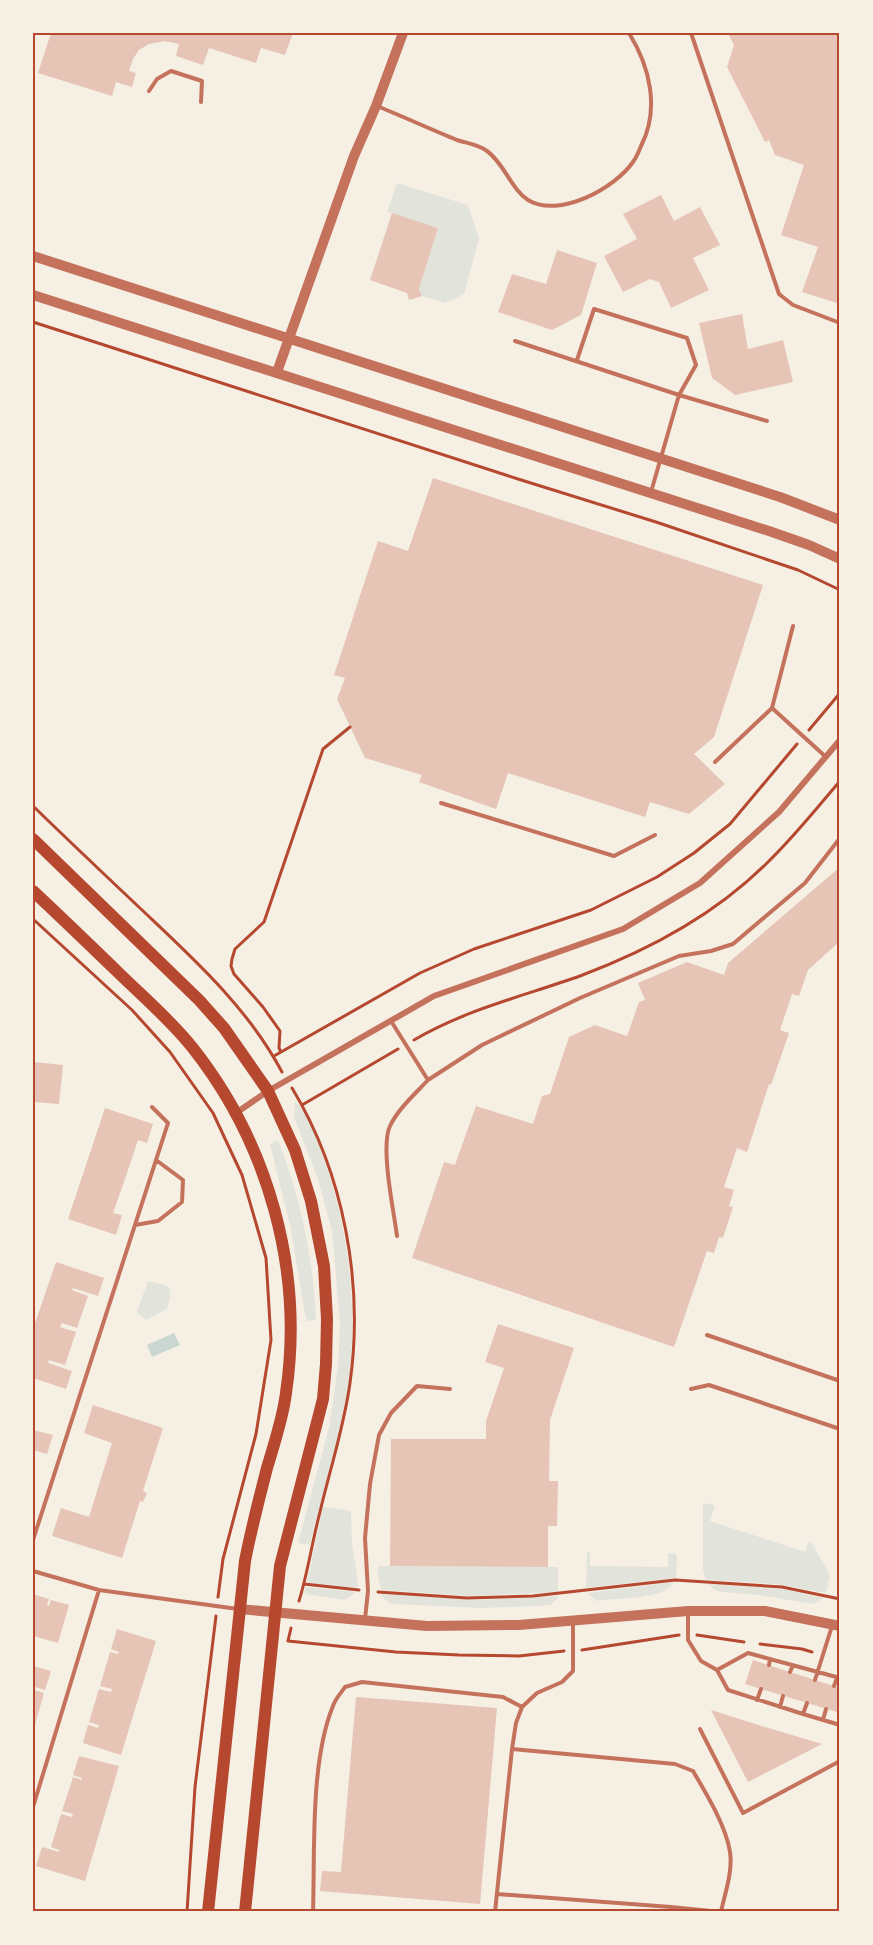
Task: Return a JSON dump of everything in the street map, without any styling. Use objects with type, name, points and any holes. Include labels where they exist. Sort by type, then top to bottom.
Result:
[{"type":"main road","points":[[33,839],[199,1000],[224,1028],[268,1091],[295,1150],[311,1201],[324,1266],[327,1319],[323,1399],[280,1566],[244,1912]]},
{"type":"main road","points":[[33,891],[166,1018],[214,1077],[236,1113],[260,1163],[275,1209],[288,1270],[290,1320],[286,1394],[254,1515],[245,1561],[208,1912]]},
{"type":"street","points":[[278,372],[354,156],[376,106],[403,33]]},
{"type":"street","points":[[33,256],[819,510],[840,520]]},
{"type":"street","points":[[33,295],[650,493],[799,542],[840,559]]},
{"type":"street","points":[[236,1113],[268,1091],[434,996],[623,929],[700,883],[779,812],[840,740]]},
{"type":"street","points":[[239,1609],[427,1626],[519,1625],[688,1611],[765,1611],[836,1625]]},
{"type":"lane","points":[[376,106],[487,150],[527,199],[540,205],[556,207],[591,195],[615,180],[633,162],[646,137],[652,106],[649,75],[637,45],[629,33]]},
{"type":"lane","points":[[691,33],[778,294],[793,305],[840,323]]},
{"type":"lane","points":[[149,91],[157,79],[171,71],[202,81],[201,102]]},
{"type":"lane","points":[[577,360],[594,309],[687,339],[696,365],[679,395],[650,493]]},
{"type":"lane","points":[[515,341],[767,422]]},
{"type":"lane","points":[[715,762],[772,708],[793,626]]},
{"type":"lane","points":[[772,708],[826,757]]},
{"type":"lane","points":[[441,803],[614,856],[655,835]]},
{"type":"lane","points":[[397,1236],[386,1144],[389,1127],[428,1080],[482,1045],[580,998],[679,956],[711,951],[733,944],[806,883],[840,838]]},
{"type":"lane","points":[[391,1021],[428,1080]]},
{"type":"lane","points":[[33,1540],[168,1123],[152,1107]]},
{"type":"lane","points":[[135,1226],[158,1221],[182,1202],[183,1180],[156,1160]]},
{"type":"lane","points":[[707,1335],[840,1381]]},
{"type":"lane","points":[[691,1389],[709,1384],[840,1429]]},
{"type":"lane","points":[[365,1620],[368,1591],[365,1538],[370,1484],[379,1435],[391,1413],[417,1386],[450,1389]]},
{"type":"lane","points":[[33,1571],[99,1590],[239,1609]]},
{"type":"lane","points":[[33,1807],[99,1590]]},
{"type":"lane","points":[[688,1611],[688,1640],[701,1661],[717,1670],[728,1690],[840,1725]]},
{"type":"lane","points":[[495,1912],[516,1723],[522,1707],[537,1694],[562,1682],[573,1671],[573,1620]]},
{"type":"lane","points":[[815,1680],[836,1625]]},
{"type":"lane","points":[[717,1670],[748,1653],[839,1678],[834,1686]]},
{"type":"lane","points":[[769,1665],[770,1659]]},
{"type":"lane","points":[[790,1672],[793,1665]]},
{"type":"lane","points":[[313,1912],[316,1800],[321,1747],[333,1705],[345,1687],[362,1682],[503,1697],[522,1707]]},
{"type":"lane","points":[[757,1700],[761,1689]]},
{"type":"lane","points":[[780,1707],[783,1695]]},
{"type":"lane","points":[[803,1714],[807,1703]]},
{"type":"lane","points":[[823,1720],[826,1709]]},
{"type":"lane","points":[[700,1729],[743,1813],[840,1761]]},
{"type":"lane","points":[[497,1894],[721,1912],[730,1872],[730,1853],[724,1834],[693,1771],[675,1764],[512,1749]]},
{"type":"path","points":[[33,322],[666,525],[798,570],[840,590]]},
{"type":"path","points":[[274,1056],[420,973],[474,949],[591,910],[657,877],[694,853],[730,824],[840,693]]},
{"type":"path","points":[[281,1052],[280,1031],[263,1007],[234,974],[231,966],[232,959],[235,949],[264,922],[322,749],[350,727]]},
{"type":"path","points":[[302,1105],[407,1044],[467,1014],[579,976],[628,956],[668,935],[717,904],[765,865],[796,833],[840,781]]},
{"type":"path","points":[[33,806],[222,986],[254,1027],[274,1056],[319,1139],[339,1203],[353,1282],[354,1319],[349,1392],[304,1584],[288,1641],[396,1652],[519,1656],[574,1651],[688,1633],[747,1643]]},
{"type":"path","points":[[33,918],[132,1010],[170,1052],[213,1113],[242,1175],[266,1258],[271,1340],[256,1434],[223,1559],[195,1787],[187,1912]]},
{"type":"path","points":[[304,1584],[467,1598],[533,1596],[675,1580],[782,1587],[840,1599]]},
{"type":"path","points":[[758,1644],[802,1648],[823,1655]]},
{"type":"shaded area","points":[[397,183],[468,205],[479,239],[464,294],[445,303],[422,296],[419,289],[438,228],[387,212]]},
{"type":"shaded area","points":[[295,1101],[306,1115],[315,1134],[336,1197],[350,1275],[352,1302],[351,1355],[346,1403],[310,1545],[298,1543],[329,1428],[338,1367],[340,1323],[332,1231],[318,1179],[294,1117]]},
{"type":"shaded area","points":[[278,1140],[305,1228],[316,1320],[307,1321],[304,1309],[291,1229],[270,1144]]},
{"type":"shaded area","points":[[148,1281],[169,1288],[170,1296],[167,1309],[146,1320],[137,1312]]},
{"type":"shaded area","points":[[174,1333],[180,1345],[152,1357],[147,1345]]},
{"type":"shaded area","points":[[706,1503],[715,1506],[710,1521],[805,1552],[808,1542],[811,1542],[830,1575],[826,1593],[775,1584],[706,1580],[703,1570],[703,1505]]},
{"type":"shaded area","points":[[323,1507],[351,1511],[357,1588],[307,1583]]},
{"type":"shaded area","points":[[587,1552],[590,1553],[590,1566],[668,1567],[668,1554],[675,1553],[677,1557],[676,1578],[586,1588]]},
{"type":"shaded area","points":[[379,1566],[558,1567],[558,1592],[470,1596],[381,1590],[377,1569]]},
{"type":"shaded area","points":[[674,1582],[660,1592],[639,1597],[597,1601],[587,1593]]},
{"type":"shaded area","points":[[708,1584],[781,1589],[824,1598],[813,1604],[759,1595],[722,1592]]},
{"type":"shaded area","points":[[305,1587],[356,1592],[345,1600],[305,1594]]},
{"type":"shaded area","points":[[382,1594],[475,1600],[558,1596],[558,1598],[551,1605],[482,1608],[392,1604],[384,1599]]},
{"type":"building","points":[[51,33],[293,33],[285,55],[261,48],[256,63],[209,48],[203,65],[176,56],[179,44],[165,41],[149,44],[139,50],[133,59],[129,71],[136,73],[132,87],[116,82],[112,96],[38,73]]},
{"type":"building","points":[[728,33],[840,33],[840,304],[802,292],[818,247],[781,235],[804,165],[775,155],[769,140],[765,142],[727,67],[734,45]]},
{"type":"building","points":[[661,195],[674,221],[700,207],[720,245],[693,258],[709,290],[671,308],[659,282],[650,279],[623,292],[604,256],[637,239],[623,214]]},
{"type":"building","points":[[392,213],[438,228],[419,289],[422,296],[409,300],[407,293],[370,280]]},
{"type":"building","points":[[557,250],[597,263],[581,315],[552,330],[498,312],[512,274],[546,284]]},
{"type":"building","points":[[742,314],[748,349],[783,340],[793,382],[735,395],[712,378],[699,323]]},
{"type":"building","points":[[433,478],[763,585],[714,737],[694,754],[725,784],[689,814],[650,802],[645,817],[508,773],[496,809],[419,782],[422,775],[365,758],[337,699],[345,678],[334,675],[378,541],[408,551]]},
{"type":"building","points":[[840,867],[840,941],[808,970],[799,996],[792,994],[780,1030],[789,1033],[771,1085],[769,1084],[747,1152],[737,1148],[724,1187],[734,1190],[729,1206],[733,1207],[723,1238],[719,1237],[714,1253],[707,1251],[674,1347],[412,1258],[444,1162],[455,1165],[476,1106],[533,1124],[542,1096],[550,1094],[569,1037],[595,1025],[627,1036],[639,1002],[645,1000],[638,983],[687,962],[724,975],[728,963]]},
{"type":"building","points":[[33,1062],[63,1065],[59,1104],[33,1102]]},
{"type":"building","points":[[105,1108],[153,1124],[147,1143],[138,1140],[113,1213],[122,1215],[116,1235],[68,1219]]},
{"type":"building","points":[[56,1262],[104,1278],[98,1296],[73,1288],[72,1290],[88,1296],[77,1328],[62,1323],[60,1327],[76,1332],[65,1365],[49,1360],[48,1363],[72,1371],[66,1389],[33,1378],[33,1329]]},
{"type":"building","points":[[498,1324],[574,1348],[550,1420],[549,1481],[558,1481],[557,1526],[548,1526],[548,1567],[390,1566],[391,1439],[486,1439],[486,1421],[504,1368],[485,1362]]},
{"type":"building","points":[[93,1405],[163,1428],[143,1491],[147,1493],[143,1502],[140,1501],[122,1558],[52,1536],[61,1508],[89,1517],[112,1443],[84,1433]]},
{"type":"building","points":[[33,1430],[53,1435],[47,1454],[33,1450]]},
{"type":"building","points":[[33,1594],[49,1599],[47,1605],[49,1606],[51,1600],[69,1605],[58,1643],[33,1636]]},
{"type":"building","points":[[117,1629],[156,1641],[121,1755],[83,1743],[88,1725],[98,1728],[99,1725],[89,1722],[99,1689],[111,1692],[112,1689],[100,1686],[110,1652],[118,1654],[119,1652],[111,1649]]},
{"type":"building","points":[[753,1660],[840,1688],[840,1713],[745,1684]]},
{"type":"building","points":[[33,1666],[51,1671],[45,1690],[35,1687],[34,1690],[44,1693],[34,1728]]},
{"type":"building","points":[[356,1697],[497,1708],[480,1904],[320,1891],[322,1871],[341,1872]]},
{"type":"building","points":[[711,1710],[765,1727],[822,1744],[748,1782]]},
{"type":"building","points":[[79,1756],[119,1766],[85,1881],[36,1866],[42,1847],[59,1852],[51,1847],[61,1814],[72,1817],[73,1814],[62,1811],[73,1777],[82,1780],[73,1775]]}]
